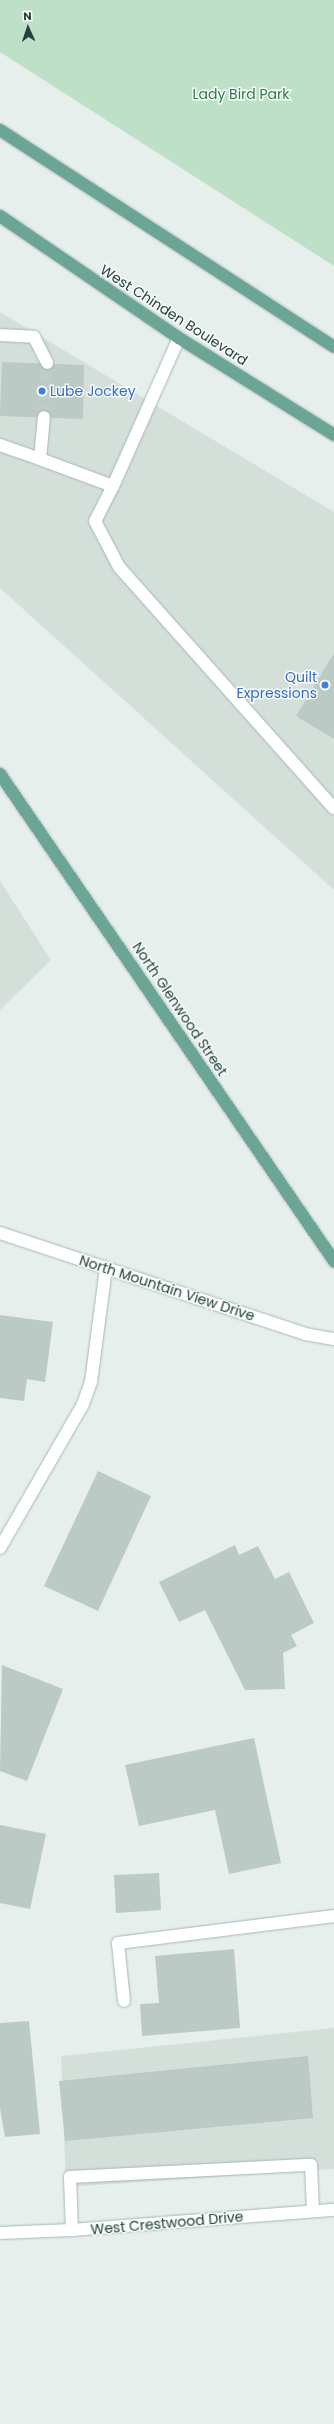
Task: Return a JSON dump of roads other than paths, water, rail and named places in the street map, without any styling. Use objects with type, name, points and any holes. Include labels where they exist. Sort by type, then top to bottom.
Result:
[{"type":"main road","points":[[0,130],[334,347]]},
{"type":"main road","name":"West Chinden Boulevard","points":[[0,216],[179,338],[334,435]]},
{"type":"main road","name":"North Glenwood Street","points":[[0,774],[334,1261]]},
{"type":"street","points":[[0,335],[34,337],[47,363]]},
{"type":"street","points":[[179,338],[113,486],[95,521],[119,567],[334,808]]},
{"type":"street","points":[[40,459],[44,417]]},
{"type":"street","points":[[0,446],[113,486]]},
{"type":"street","name":"North Mountain View Drive","points":[[0,1233],[305,1334],[334,1339]]},
{"type":"street","points":[[0,1548],[83,1404],[91,1382],[106,1268]]},
{"type":"street","points":[[124,2001],[118,1942],[334,1916]]},
{"type":"street","points":[[72,2230],[70,2177],[311,2165],[313,2211]]},
{"type":"street","name":"West Crestwood Drive","points":[[0,2233],[72,2230],[334,2210]]},
{"type":"tunnel","points":[[44,417],[47,363]]},
{"type":"place","name":"Lube Jockey","points":[[42,391]]},
{"type":"place","name":"Quilt Expressions","points":[[325,685]]},
{"type":"park label","name":"Lady Bird Park","points":[[241,94]]}]
